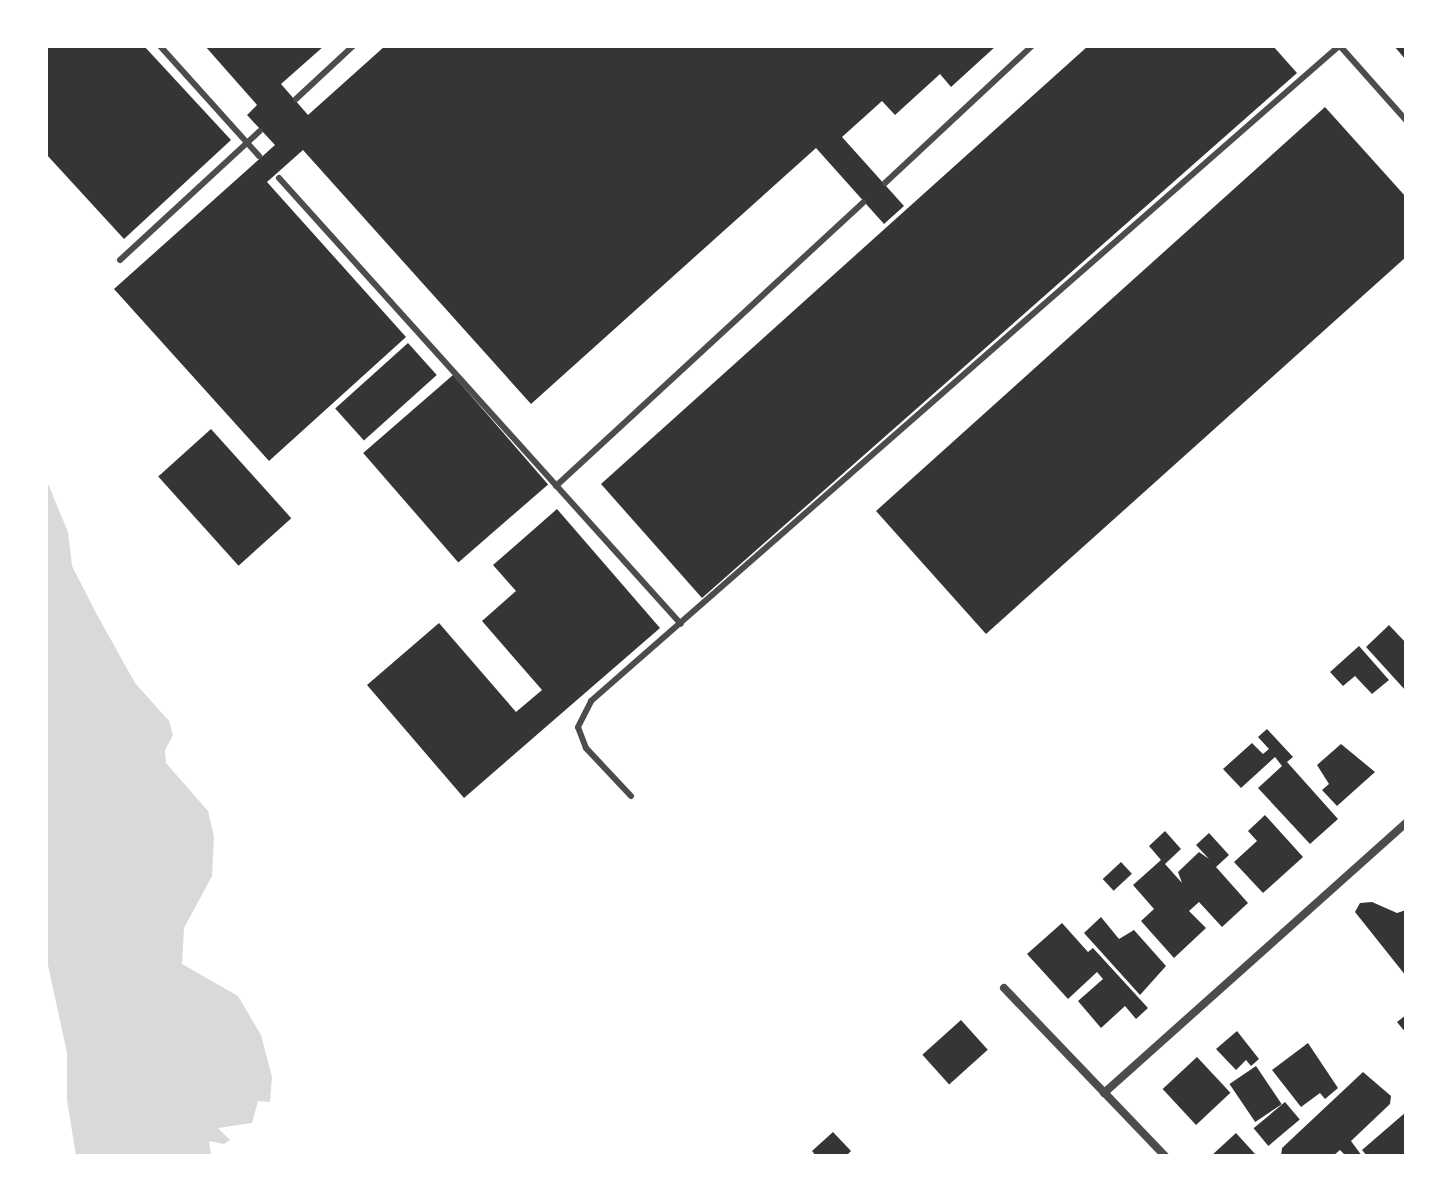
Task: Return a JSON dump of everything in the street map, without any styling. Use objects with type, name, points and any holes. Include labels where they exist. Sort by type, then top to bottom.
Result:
[{"type":"street","points":[[1104,1093],[1406,823]]},
{"type":"street","points":[[1004,988],[1165,1156]]},
{"type":"lane","points":[[160,46],[259,156]]},
{"type":"lane","points":[[296,99],[353,46]]},
{"type":"lane","points":[[885,183],[1032,46]]},
{"type":"lane","points":[[631,796],[586,748],[578,727],[591,701],[1340,46],[1406,120]]},
{"type":"lane","points":[[120,260],[249,145],[260,131]]},
{"type":"lane","points":[[279,178],[681,624]]},
{"type":"lane","points":[[556,486],[863,203]]},
{"type":"shaded area","points":[[46,479],[68,532],[72,566],[135,683],[169,721],[173,735],[165,750],[166,763],[208,811],[214,837],[212,876],[184,928],[182,964],[238,996],[261,1035],[272,1077],[270,1102],[258,1101],[252,1123],[218,1128],[230,1140],[224,1144],[209,1141],[211,1154],[222,1156],[76,1156],[67,1100],[67,1053],[46,956]]},
{"type":"building","points":[[46,46],[144,46],[231,140],[124,239],[46,154]]},
{"type":"building","points":[[205,46],[324,46],[281,84],[308,115],[385,46],[996,46],[951,87],[940,74],[895,115],[882,101],[842,137],[904,206],[884,224],[816,148],[531,404],[303,150],[267,182],[406,337],[269,461],[114,289],[275,145],[247,115],[257,105]]},
{"type":"building","points":[[1088,46],[1273,46],[1297,73],[702,598],[601,484]]},
{"type":"building","points":[[1394,46],[1406,46],[1406,60]]},
{"type":"building","points":[[1325,107],[1406,197],[1406,257],[986,634],[876,511]]},
{"type":"building","points":[[408,343],[437,375],[364,441],[335,409]]},
{"type":"building","points":[[453,375],[548,484],[458,563],[363,453]]},
{"type":"building","points":[[211,429],[291,518],[239,566],[158,477]]},
{"type":"building","points":[[557,509],[660,628],[464,798],[367,685],[439,623],[516,712],[542,690],[482,621],[516,591],[493,565]]},
{"type":"building","points":[[1389,625],[1406,643],[1406,691],[1366,647]]},
{"type":"building","points":[[1359,646],[1389,680],[1372,694],[1355,676],[1343,686],[1330,672]]},
{"type":"building","points":[[1267,729],[1293,757],[1287,762],[1338,819],[1310,844],[1258,788],[1282,766],[1275,757],[1241,788],[1223,769],[1252,743],[1263,754],[1269,749],[1258,737]]},
{"type":"building","points":[[1341,744],[1375,772],[1337,806],[1322,790],[1329,784],[1317,765]]},
{"type":"building","points":[[1265,815],[1303,857],[1263,893],[1234,862],[1257,841],[1248,831]]},
{"type":"building","points":[[1165,831],[1181,849],[1165,864],[1182,883],[1178,872],[1199,852],[1209,859],[1196,845],[1209,833],[1229,855],[1216,867],[1248,903],[1222,927],[1199,902],[1189,911],[1206,928],[1174,958],[1141,921],[1154,909],[1133,885],[1161,860],[1149,846]]},
{"type":"building","points":[[1121,862],[1132,874],[1114,891],[1103,879]]},
{"type":"building","points":[[1372,902],[1397,913],[1406,910],[1406,976],[1355,912],[1360,903]]},
{"type":"building","points":[[1101,917],[1119,939],[1134,930],[1166,966],[1140,995],[1084,933]]},
{"type":"building","points":[[1062,923],[1088,952],[1093,948],[1148,1008],[1136,1019],[1125,1006],[1101,1028],[1078,1001],[1103,979],[1097,972],[1068,999],[1027,954]]},
{"type":"building","points":[[1406,1015],[1406,1033],[1397,1022]]},
{"type":"building","points":[[961,1020],[988,1050],[949,1085],[922,1055]]},
{"type":"building","points":[[1237,1031],[1259,1059],[1251,1066],[1246,1060],[1236,1070],[1216,1049]]},
{"type":"building","points":[[1308,1043],[1338,1088],[1325,1099],[1320,1093],[1301,1107],[1272,1070]]},
{"type":"building","points":[[1197,1057],[1230,1093],[1196,1125],[1163,1089]]},
{"type":"building","points":[[1256,1066],[1282,1104],[1255,1122],[1229,1084]]},
{"type":"building","points":[[1363,1072],[1391,1096],[1390,1104],[1351,1141],[1362,1156],[1346,1156],[1340,1150],[1333,1156],[1281,1156],[1282,1148]]},
{"type":"building","points":[[1285,1102],[1300,1120],[1268,1146],[1254,1128]]},
{"type":"building","points":[[1406,1112],[1406,1156],[1367,1156],[1362,1150]]},
{"type":"building","points":[[833,1132],[851,1151],[846,1156],[816,1156],[812,1151]]},
{"type":"building","points":[[1236,1133],[1256,1155],[1211,1156]]}]
